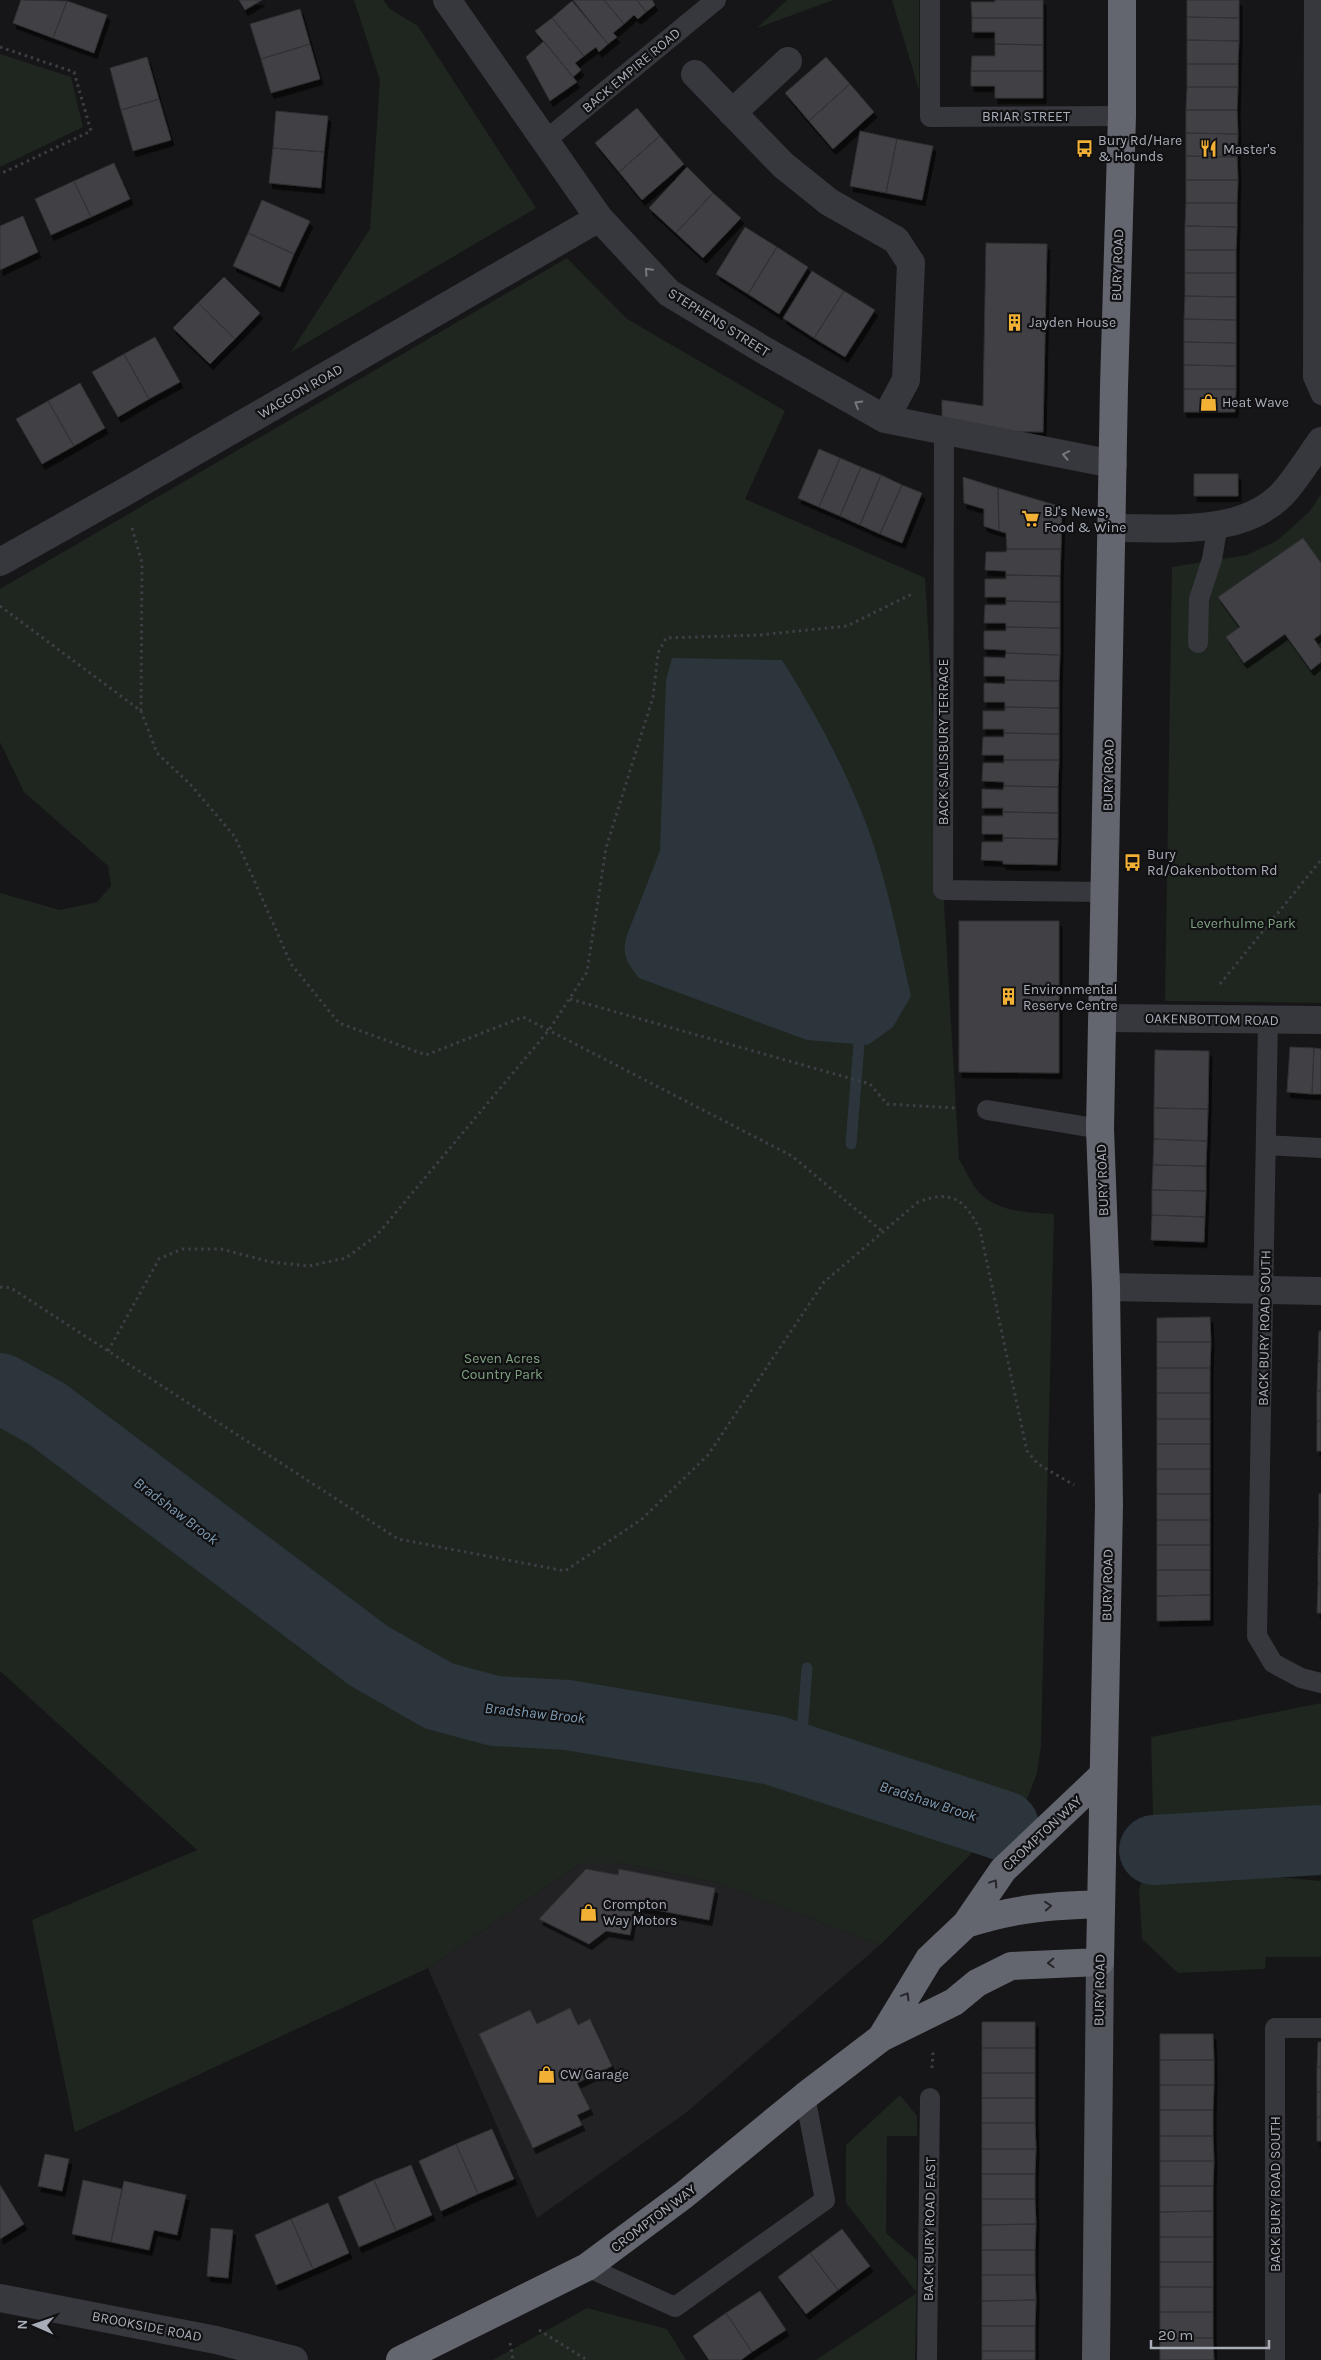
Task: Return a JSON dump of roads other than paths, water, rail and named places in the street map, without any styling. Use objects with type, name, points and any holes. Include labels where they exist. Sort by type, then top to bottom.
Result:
[{"type":"highway","name":"BURY ROAD","points":[[1100,1962],[1102,1776],[1109,1505],[1106,1287],[1100,1129],[1106,892],[1114,386],[1122,116],[1122,0]]},
{"type":"highway","name":"CROMPTON WAY","points":[[881,2038],[929,1959],[966,1924],[1003,1870],[1102,1776]]},
{"type":"highway","points":[[966,1924],[1002,1912],[1025,1908],[1100,1904]]},
{"type":"highway","name":"CROMPTON WAY","points":[[400,2360],[587,2267],[684,2196],[805,2096],[881,2038],[954,2002],[977,1983],[1011,1966],[1100,1962]]},
{"type":"main road","name":"BURY ROAD","points":[[1096,2360],[1100,1962]]},
{"type":"street","name":"STEPHENS STREET","points":[[447,0],[599,218],[669,293],[767,352],[885,419],[1113,464]]},
{"type":"street","points":[[732,113],[788,61]]},
{"type":"street","points":[[695,74],[783,165],[829,202],[896,240],[911,263],[906,380],[885,419]]},
{"type":"street","name":"WAGGON ROAD","points":[[0,562],[599,218]]},
{"type":"street","points":[[1112,528],[1207,526],[1251,517],[1284,492],[1321,441]]},
{"type":"street","name":"OAKENBOTTOM ROAD","points":[[1103,1018],[1321,1020]]},
{"type":"street","points":[[1106,1287],[1321,1291]]},
{"type":"street","name":"BROOKSIDE ROAD","points":[[0,2298],[216,2340],[294,2360]]},
{"type":"lane","name":"BACK EMPIRE ROAD","points":[[546,140],[716,0]]},
{"type":"lane","name":"BRIAR STREET","points":[[930,0],[930,117],[1122,116]]},
{"type":"lane","points":[[1314,0],[1313,377],[1321,395]]},
{"type":"lane","name":"BACK SALISBURY TERRACE","points":[[944,431],[943,890],[1106,892]]},
{"type":"lane","points":[[1198,643],[1200,599],[1212,559],[1218,524]]},
{"type":"lane","name":"BACK BURY ROAD SOUTH","points":[[1268,1019],[1265,1289],[1257,1636],[1273,1662],[1301,1678],[1321,1683]]},
{"type":"lane","points":[[987,1110],[1100,1129]]},
{"type":"lane","points":[[1267,1145],[1321,1148]]},
{"type":"lane","name":"BACK BURY ROAD SOUTH","points":[[1275,2360],[1275,2028],[1321,2028]]},
{"type":"lane","points":[[587,2267],[675,2307],[825,2200],[805,2096]]},
{"type":"lane","name":"BACK BURY ROAD EAST","points":[[927,2360],[930,2098]]},
{"type":"waterway","points":[[851,1144],[859,1044]]},
{"type":"waterway","name":"Bradshaw Brook","points":[[0,1388],[47,1414],[369,1656],[439,1696],[495,1711],[568,1715],[773,1750],[1004,1826]]},
{"type":"waterway","points":[[800,1758],[807,1668]]},
{"type":"waterway","name":"Bradshaw Brook","points":[[1154,1850],[1321,1840]]},
{"type":"place","name":"Bury Rd/Hare & Hounds","points":[[1084,148]]},
{"type":"place","name":"Master's","points":[[1209,149]]},
{"type":"place","name":"Jayden House","points":[[1015,322]]},
{"type":"place","name":"Heat Wave","points":[[1208,402]]},
{"type":"place","name":"BJ's News, Food & Wine","points":[[1030,519]]},
{"type":"place","name":"Bury Rd/Oakenbottom Rd","points":[[1133,862]]},
{"type":"place","name":"Environmental Reserve Centre","points":[[1009,997]]},
{"type":"place","name":"Crompton Way Motors","points":[[589,1912]]},
{"type":"place","name":"CW Garage","points":[[546,2074]]},
{"type":"park label","name":"Leverhulme Park","points":[[1243,923]]},
{"type":"park label","name":"Seven Acres Country Park","points":[[502,1366]]}]
